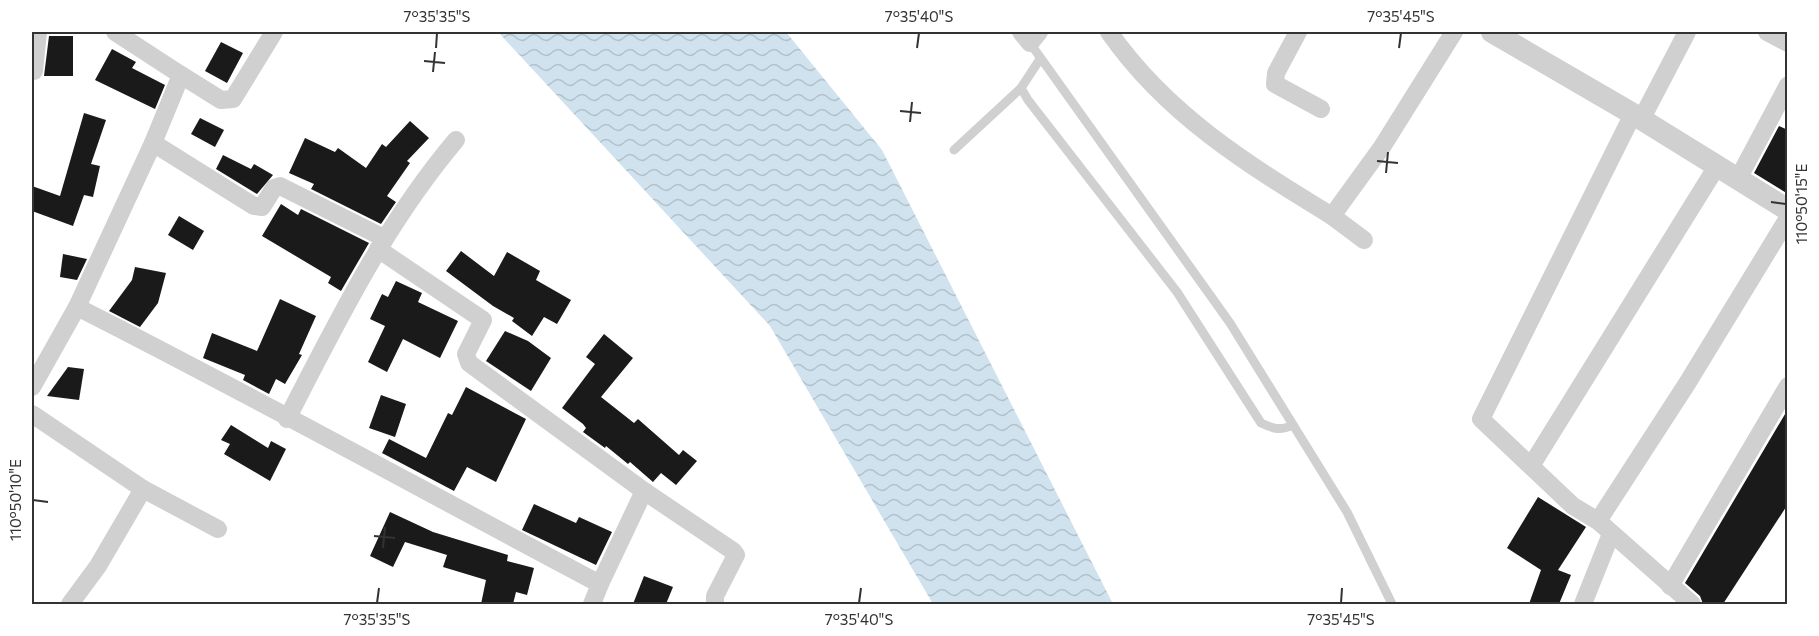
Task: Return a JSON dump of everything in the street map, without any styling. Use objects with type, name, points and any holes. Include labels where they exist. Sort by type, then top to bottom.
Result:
[{"type":"street","points":[[34,71],[38,32]]},
{"type":"street","points":[[115,32],[221,100],[233,99],[274,32]]},
{"type":"street","points":[[1109,32],[1181,115],[1244,162],[1332,216],[1364,240]]},
{"type":"street","points":[[1298,32],[1276,73],[1275,84],[1321,109]]},
{"type":"street","points":[[1332,216],[1382,147],[1454,32]]},
{"type":"street","points":[[1492,32],[1637,117],[1788,210]]},
{"type":"street","points":[[1687,32],[1637,117],[1481,419],[1573,506],[1598,521],[1692,604]]},
{"type":"street","points":[[1767,32],[1788,43]]},
{"type":"street","points":[[32,387],[77,307],[153,142],[181,75]]},
{"type":"street","points":[[1738,179],[1788,85]]},
{"type":"street","points":[[287,418],[381,243],[433,168],[456,140]]},
{"type":"street","points":[[153,142],[254,206],[262,207],[274,188],[280,186],[381,243],[483,320],[466,354],[469,363],[736,555],[715,596],[715,604]]},
{"type":"street","points":[[1531,466],[1717,166]]},
{"type":"street","points":[[1598,521],[1688,382],[1788,218]]},
{"type":"street","points":[[32,374],[44,360],[77,307]]},
{"type":"street","points":[[77,307],[206,372],[287,418],[600,584]]},
{"type":"street","points":[[1670,586],[1788,386]]},
{"type":"street","points":[[32,414],[143,489],[218,529]]},
{"type":"street","points":[[70,604],[98,567],[143,489]]},
{"type":"street","points":[[592,604],[644,491]]},
{"type":"street","points":[[1582,604],[1611,534]]},
{"type":"lane","points":[[954,150],[1021,88],[1032,41]]},
{"type":"lane","points":[[1032,41],[1223,314],[1347,512],[1392,604]]},
{"type":"lane","points":[[1021,88],[1177,292],[1262,423],[1274,429],[1284,430],[1293,425]]},
{"type":"water","points":[[498,32],[786,32],[882,150],[1113,604],[933,604],[770,326]]},
{"type":"building","points":[[49,36],[73,36],[73,76],[44,76]]},
{"type":"building","points":[[221,42],[243,53],[227,83],[205,71]]},
{"type":"building","points":[[112,49],[136,62],[132,68],[165,85],[155,109],[95,80]]},
{"type":"building","points":[[84,113],[106,120],[91,164],[100,166],[93,197],[84,195],[73,226],[32,211],[32,186],[60,196]]},
{"type":"building","points":[[200,118],[224,130],[215,147],[191,134]]},
{"type":"building","points":[[410,121],[429,138],[407,161],[410,163],[387,196],[396,202],[381,224],[311,189],[314,184],[289,173],[305,138],[335,152],[338,148],[366,168],[382,144],[386,147]]},
{"type":"building","points":[[1779,126],[1788,130],[1788,194],[1754,173]]},
{"type":"building","points":[[223,155],[251,169],[254,164],[273,175],[257,194],[216,169]]},
{"type":"building","points":[[281,204],[298,215],[301,209],[369,243],[341,291],[328,283],[331,277],[262,236]]},
{"type":"building","points":[[179,216],[204,231],[193,250],[168,235]]},
{"type":"building","points":[[461,251],[494,276],[507,252],[540,271],[536,280],[571,300],[557,324],[544,317],[532,336],[512,321],[514,318],[493,306],[446,271]]},
{"type":"building","points":[[63,254],[87,259],[77,280],[60,277]]},
{"type":"building","points":[[135,267],[166,273],[158,303],[140,327],[109,311],[132,280]]},
{"type":"building","points":[[396,281],[422,293],[418,302],[458,321],[440,358],[403,339],[387,372],[368,362],[385,326],[370,319],[382,294],[388,297]]},
{"type":"building","points":[[280,299],[316,316],[299,354],[302,355],[285,384],[276,379],[269,394],[243,380],[245,375],[203,358],[212,333],[257,351]]},
{"type":"building","points":[[505,331],[528,341],[551,358],[531,391],[486,361]]},
{"type":"building","points":[[604,334],[633,358],[601,397],[634,423],[638,419],[679,455],[683,450],[697,461],[676,485],[661,473],[653,482],[630,462],[628,464],[606,446],[605,448],[583,432],[586,428],[583,424],[562,408],[595,364],[586,357]]},
{"type":"building","points":[[68,367],[84,369],[79,400],[47,396]]},
{"type":"building","points":[[466,387],[526,419],[496,482],[467,467],[454,491],[382,453],[389,439],[426,458],[448,413],[452,415]]},
{"type":"building","points":[[381,395],[406,404],[395,437],[369,428]]},
{"type":"building","points":[[1788,409],[1788,504],[1723,604],[1703,604],[1700,596],[1685,583]]},
{"type":"building","points":[[231,425],[268,448],[271,441],[286,449],[270,481],[224,454],[230,444],[221,440]]},
{"type":"building","points":[[1538,497],[1586,527],[1558,570],[1571,575],[1559,604],[1529,604],[1541,570],[1507,548]]},
{"type":"building","points":[[534,504],[576,523],[579,517],[612,532],[596,565],[522,530]]},
{"type":"building","points":[[390,512],[433,532],[508,555],[507,561],[534,568],[527,595],[516,592],[513,604],[481,604],[486,580],[443,567],[447,555],[405,542],[393,567],[370,556]]},
{"type":"building","points":[[644,576],[673,587],[666,604],[633,604]]}]
